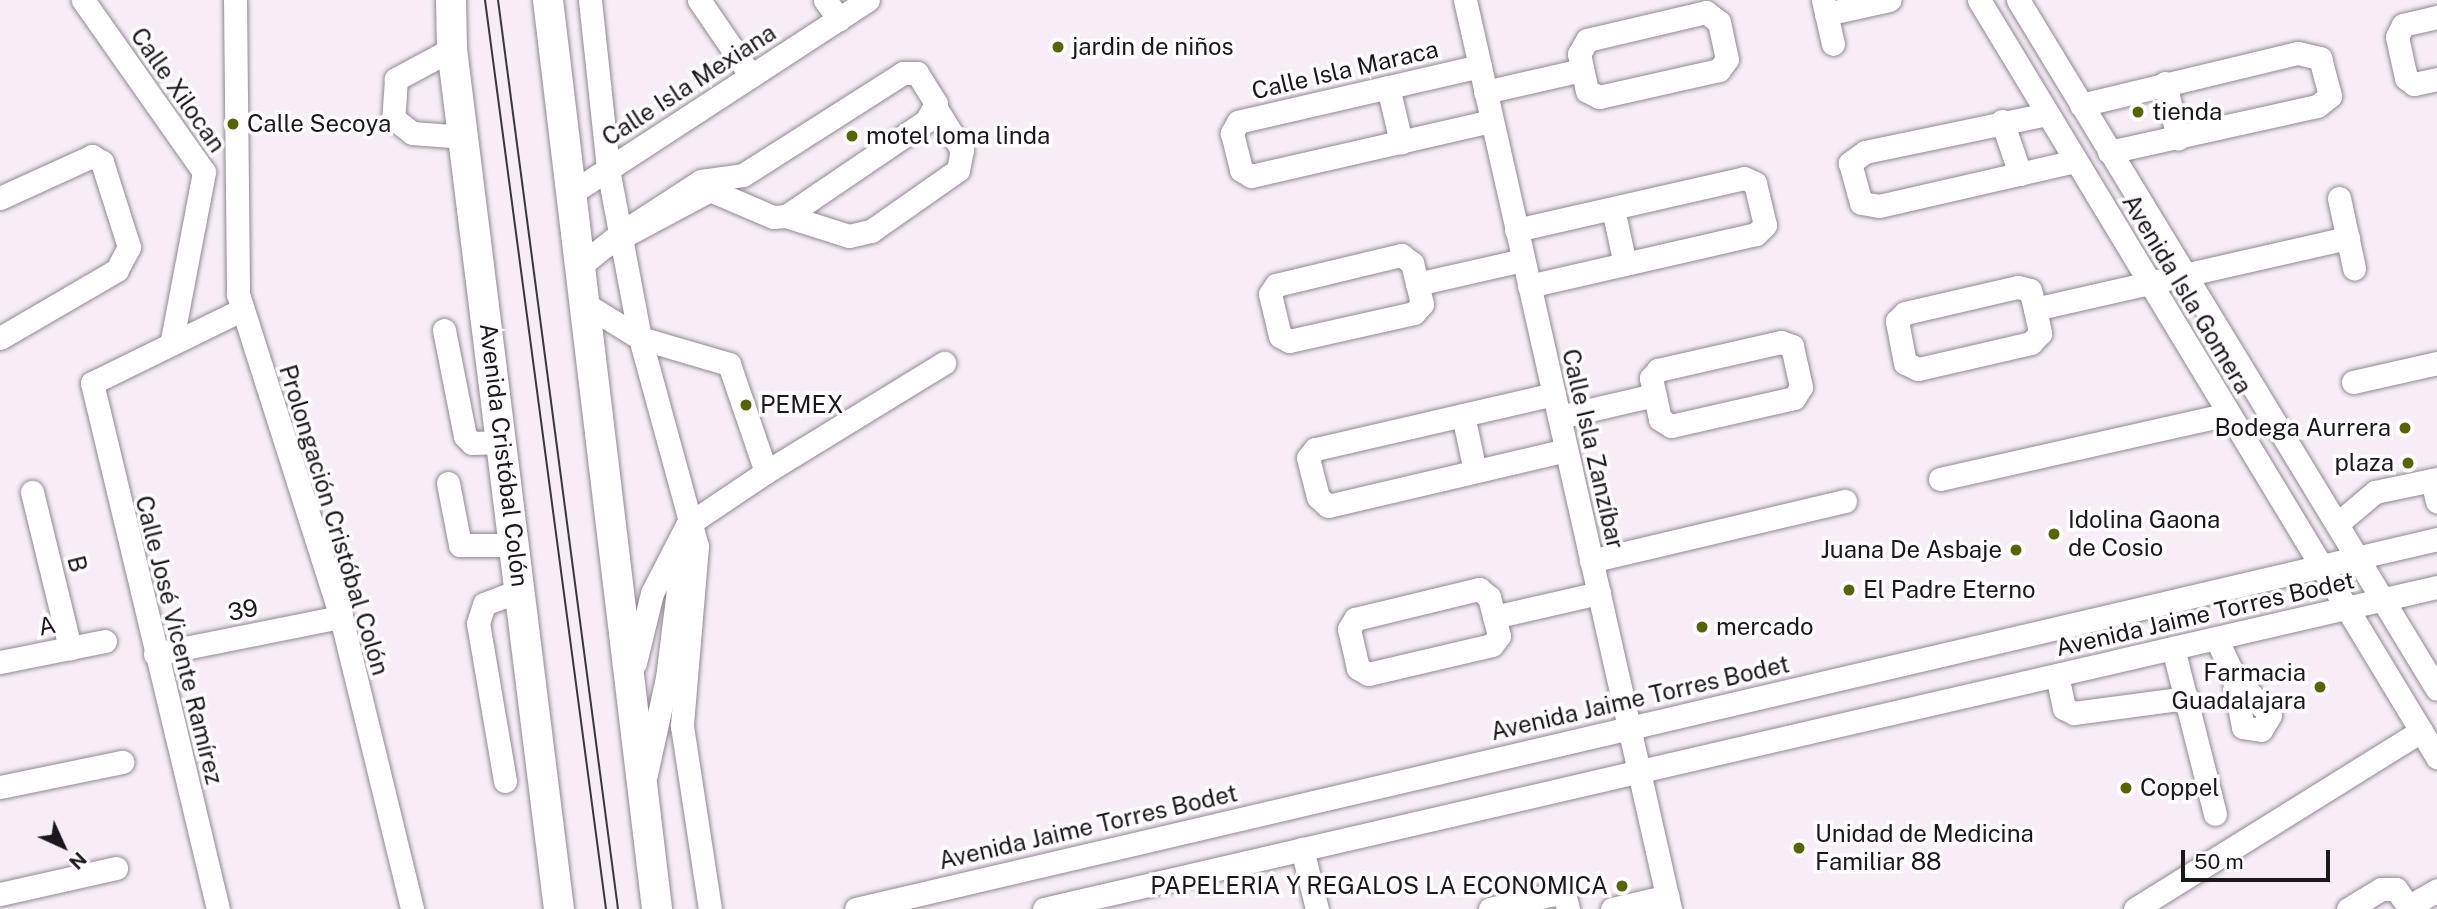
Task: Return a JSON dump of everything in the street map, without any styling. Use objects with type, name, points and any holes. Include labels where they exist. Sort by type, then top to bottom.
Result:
[{"type":"main road","name":"Avenida Cristóbal Colón","points":[[452,0],[452,49],[559,909]]},
{"type":"main road","points":[[548,0],[657,909]]},
{"type":"street","name":"Calle Xilocan","points":[[83,0],[204,173],[172,339]]},
{"type":"street","name":"Prolongación Cristóbal Colón","points":[[235,0],[242,310],[341,617],[412,909]]},
{"type":"street","points":[[590,0],[617,239],[687,525],[695,537],[698,574],[682,726],[709,909]]},
{"type":"street","points":[[699,0],[751,76]]},
{"type":"street","points":[[825,0],[839,19]]},
{"type":"street","name":"Calle Isla Mexiana","points":[[573,192],[868,0]]},
{"type":"street","name":"Calle Isla Zanzíbar","points":[[1465,0],[1669,902]]},
{"type":"street","points":[[1833,44],[1824,7],[1889,0]]},
{"type":"street","name":"Avenida Isla Gomera","points":[[1979,0],[2323,568],[2351,607],[2437,757]]},
{"type":"street","name":"Avenida Isla Gomera","points":[[2018,0],[2437,689]]},
{"type":"street","points":[[1706,12],[1719,22],[1727,59],[1719,70],[1599,97],[1587,91],[1582,70],[1579,54],[1587,40],[1706,12]]},
{"type":"street","points":[[2437,18],[2403,25],[2397,37],[2406,78],[2414,84],[2437,79]]},
{"type":"street","points":[[452,49],[396,79],[393,118],[412,134],[465,137]]},
{"type":"street","points":[[2081,105],[2298,52],[2320,58],[2329,96],[2316,106],[2109,152]]},
{"type":"street","name":"Calle Isla Maraca","points":[[1479,66],[1238,122],[1232,133],[1241,170],[1251,176],[1492,121]]},
{"type":"street","points":[[1485,92],[1582,70]]},
{"type":"street","points":[[580,265],[617,239],[706,178],[743,175],[903,73],[919,75],[962,150],[958,170],[871,231],[849,236],[786,216],[772,217],[710,190],[617,239]]},
{"type":"street","points":[[2165,83],[2178,138]]},
{"type":"street","points":[[1388,87],[1401,142]]},
{"type":"street","points":[[786,216],[937,110]]},
{"type":"street","points":[[2047,114],[2002,121],[1865,152],[1850,163],[1861,203],[1879,206],[2076,161]]},
{"type":"street","points":[[2002,121],[2020,174]]},
{"type":"street","points":[[0,198],[92,156],[102,162],[127,260],[0,338]]},
{"type":"street","points":[[1516,230],[1744,178],[1755,183],[1765,225],[1756,234],[1529,286]]},
{"type":"street","points":[[2339,198],[2354,268]]},
{"type":"street","points":[[1613,209],[1625,264]]},
{"type":"street","points":[[2035,309],[2348,238]]},
{"type":"street","points":[[1401,255],[1412,263],[1417,284],[1422,304],[1414,313],[1289,341],[1280,336],[1270,294],[1276,285],[1401,255]]},
{"type":"street","points":[[1417,284],[1523,260]]},
{"type":"street","points":[[2018,287],[2030,290],[2035,309],[2040,332],[2031,343],[1919,369],[1905,363],[1897,321],[1905,313],[2018,287]]},
{"type":"street","points":[[585,303],[640,338],[734,368],[766,472]]},
{"type":"street","points":[[172,339],[242,310]]},
{"type":"street","points":[[444,330],[465,436],[472,443],[502,442]]},
{"type":"street","name":"Calle José Vicente Ramírez","points":[[172,339],[92,383],[218,909]]},
{"type":"street","points":[[1781,342],[1792,346],[1801,387],[1794,398],[1671,426],[1660,419],[1654,396],[1651,378],[1658,370],[1781,342]]},
{"type":"street","points":[[632,686],[639,628],[687,525],[766,472],[944,363]]},
{"type":"street","points":[[2353,382],[2437,363]]},
{"type":"street","points":[[1554,394],[1315,449],[1308,458],[1318,498],[1328,506],[1566,450]]},
{"type":"street","points":[[1559,417],[1654,396]]},
{"type":"street","points":[[1940,479],[2229,414]]},
{"type":"street","points":[[1463,415],[1475,471]]},
{"type":"street","points":[[448,483],[460,545],[515,545]]},
{"type":"street","points":[[2337,524],[2375,492],[2435,487]]},
{"type":"street","name":"B","points":[[32,492],[70,648]]},
{"type":"street","points":[[1591,561],[1846,501]]},
{"type":"street","points":[[643,785],[667,678],[687,525]]},
{"type":"street","name":"Avenida Jaime Torres Bodet","points":[[856,909],[1629,727],[2358,560],[2437,539]]},
{"type":"street","name":"Avenida Jaime Torres Bodet","points":[[1051,908],[2437,587]]},
{"type":"street","points":[[1479,589],[1489,597],[1494,617],[1499,636],[1492,645],[1368,674],[1358,668],[1349,629],[1355,619],[1479,589]]},
{"type":"street","points":[[505,781],[478,623],[484,604],[521,590]]},
{"type":"street","points":[[1494,617],[1598,593]]},
{"type":"street","name":"39","points":[[155,654],[341,617]]},
{"type":"street","points":[[2217,640],[2233,675]]},
{"type":"street","name":"A","points":[[0,662],[105,641]]},
{"type":"street","points":[[2173,648],[2215,814]]},
{"type":"street","points":[[2057,675],[2064,708],[2074,713],[2187,698]]},
{"type":"street","points":[[2135,909],[2421,731]]},
{"type":"street","points":[[0,787],[122,762]]},
{"type":"street","points":[[1302,849],[1317,909]]},
{"type":"street","points":[[0,894],[116,868]]},
{"type":"street","points":[[2348,909],[2381,889],[2396,889],[2409,908],[2437,890]]},
{"type":"street","points":[[1490,909],[1553,894],[1565,897],[1568,909]]},
{"type":"street","points":[[1612,909],[1669,902]]},
{"type":"tram line","points":[[485,0],[606,909]]},
{"type":"tram line","points":[[498,0],[618,909]]},
{"type":"place","name":"jardin de niños","points":[[1058,47]]},
{"type":"place","name":"tienda","points":[[2138,112]]},
{"type":"place","name":"Calle Secoya","points":[[233,124]]},
{"type":"place","name":"motel loma linda","points":[[852,136]]},
{"type":"place","name":"PEMEX","points":[[746,405]]},
{"type":"place","name":"Bodega Aurrera","points":[[2405,428]]},
{"type":"place","name":"plaza","points":[[2408,463]]},
{"type":"place","name":"Idolina Gaona de Cosio","points":[[2054,534]]},
{"type":"place","name":"Juana De Asbaje","points":[[2016,550]]},
{"type":"place","name":"El Padre Eterno","points":[[1849,590]]},
{"type":"place","name":"mercado","points":[[1702,627]]},
{"type":"place","name":"Farmacia Guadalajara","points":[[2320,687]]},
{"type":"place","name":"Coppel","points":[[2126,788]]},
{"type":"place","name":"Unidad de Medicina Familiar 88","points":[[1799,848]]},
{"type":"place","name":"PAPELERIA Y REGALOS LA ECONOMICA","points":[[1622,886]]}]
